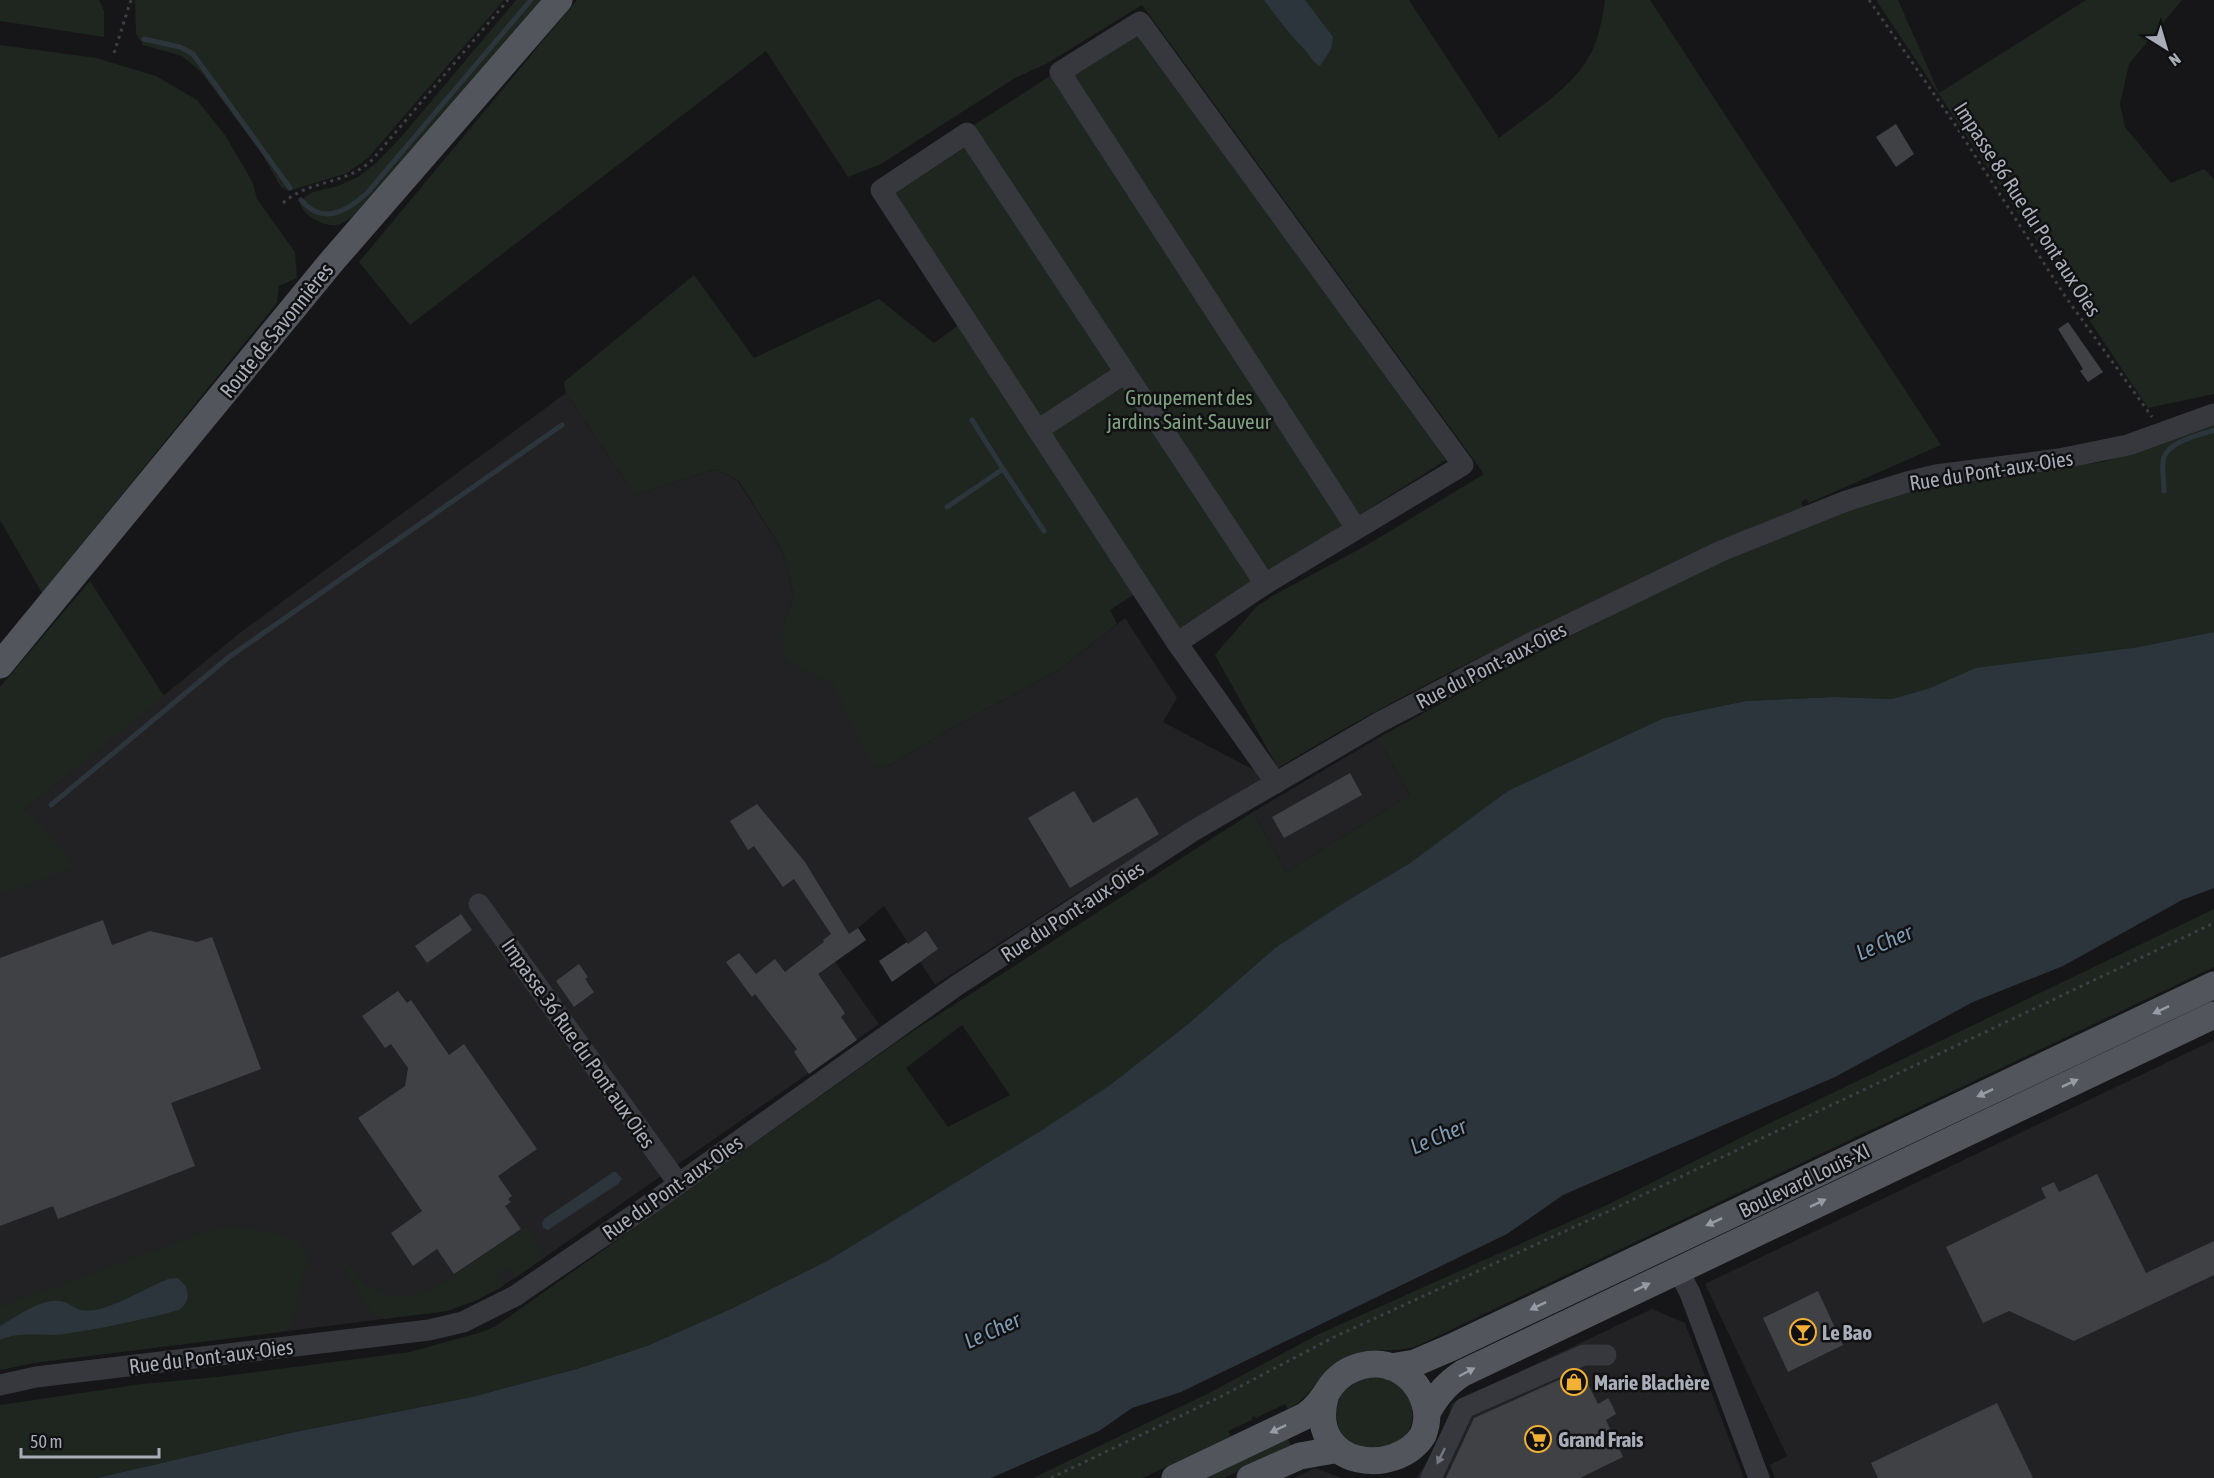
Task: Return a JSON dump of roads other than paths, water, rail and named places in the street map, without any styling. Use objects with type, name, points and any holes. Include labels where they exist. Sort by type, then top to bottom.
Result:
[{"type":"main road","name":"Route de Savonnières","points":[[0,665],[333,260],[559,0]]},
{"type":"main road","name":"Boulevard Louis-XI","points":[[1391,1367],[1415,1363],[1442,1352],[2214,985]]},
{"type":"main road","name":"Boulevard Louis-XI","points":[[1427,1413],[1436,1396],[1462,1373],[2214,1015]]},
{"type":"main road","points":[[1175,1478],[1305,1416],[1314,1410],[1336,1381],[1353,1369],[1378,1364],[1391,1367],[1405,1374],[1416,1384],[1427,1413],[1425,1429],[1404,1467],[1397,1464],[1383,1468],[1368,1468],[1300,1456],[1250,1478]]},
{"type":"main road","points":[[1325,1397],[1322,1425],[1326,1438],[1354,1464]]},
{"type":"street","points":[[1177,643],[1265,584],[1463,465],[1140,22],[1060,72],[1356,528]]},
{"type":"street","points":[[1265,584],[967,133],[881,190],[1177,643],[1276,783]]},
{"type":"street","points":[[1038,430],[1125,373]]},
{"type":"street","name":"Rue du Pont-aux-Oies","points":[[0,1385],[36,1377],[429,1330],[463,1322],[515,1296],[678,1184],[956,986],[1193,831],[1380,722],[1529,644],[1721,551],[1816,512],[1907,482],[1964,470],[2059,459],[2127,445],[2214,414]]},
{"type":"street","name":"Impasse 36 Rue du Pont aux Oies","points":[[479,903],[678,1184]]},
{"type":"street","points":[[1678,1270],[1690,1293],[1759,1478]]},
{"type":"street","points":[[1431,1478],[1464,1408],[1584,1355],[1606,1355]]},
{"type":"water","points":[[1264,0],[1305,0],[1333,37],[1331,49],[1320,66],[1293,37]]},
{"type":"water","name":"Le Cher","points":[[2214,632],[2214,888],[2182,900],[2063,966],[1973,1002],[1835,1077],[1563,1195],[1507,1234],[1181,1392],[1132,1408],[1099,1431],[991,1478],[97,1478],[290,1433],[472,1397],[580,1368],[647,1346],[733,1308],[827,1261],[1042,1130],[1110,1085],[1188,1024],[1275,948],[1410,863],[1508,791],[1664,718],[1746,701],[1835,697],[1892,699],[1930,688],[1976,668],[2133,648]]},
{"type":"water","points":[[616,1172],[622,1179],[618,1184],[548,1230],[543,1228],[544,1219]]},
{"type":"water","points":[[177,1278],[185,1285],[188,1294],[186,1302],[179,1310],[79,1332],[55,1335],[17,1335],[0,1340],[0,1326],[45,1302],[60,1301],[78,1309],[94,1310],[168,1279]]},
{"type":"waterway","points":[[301,200],[309,208],[326,214],[343,210],[367,193],[531,0]]},
{"type":"waterway","points":[[144,39],[180,47],[193,54],[290,188]]},
{"type":"waterway","points":[[947,507],[1003,469],[972,420]]},
{"type":"waterway","points":[[51,805],[229,657],[562,425]]},
{"type":"waterway","points":[[2164,491],[2163,465],[2167,451],[2186,439],[2214,430]]},
{"type":"waterway","points":[[1003,469],[1044,531]]},
{"type":"place","name":"Le Bao","points":[[1803,1332]]},
{"type":"place","name":"Marie Blachère","points":[[1574,1382]]},
{"type":"place","name":"Grand Frais","points":[[1538,1439]]},
{"type":"park label","name":"Groupement des jardins Saint-Sauveur","points":[[1189,409]]}]
